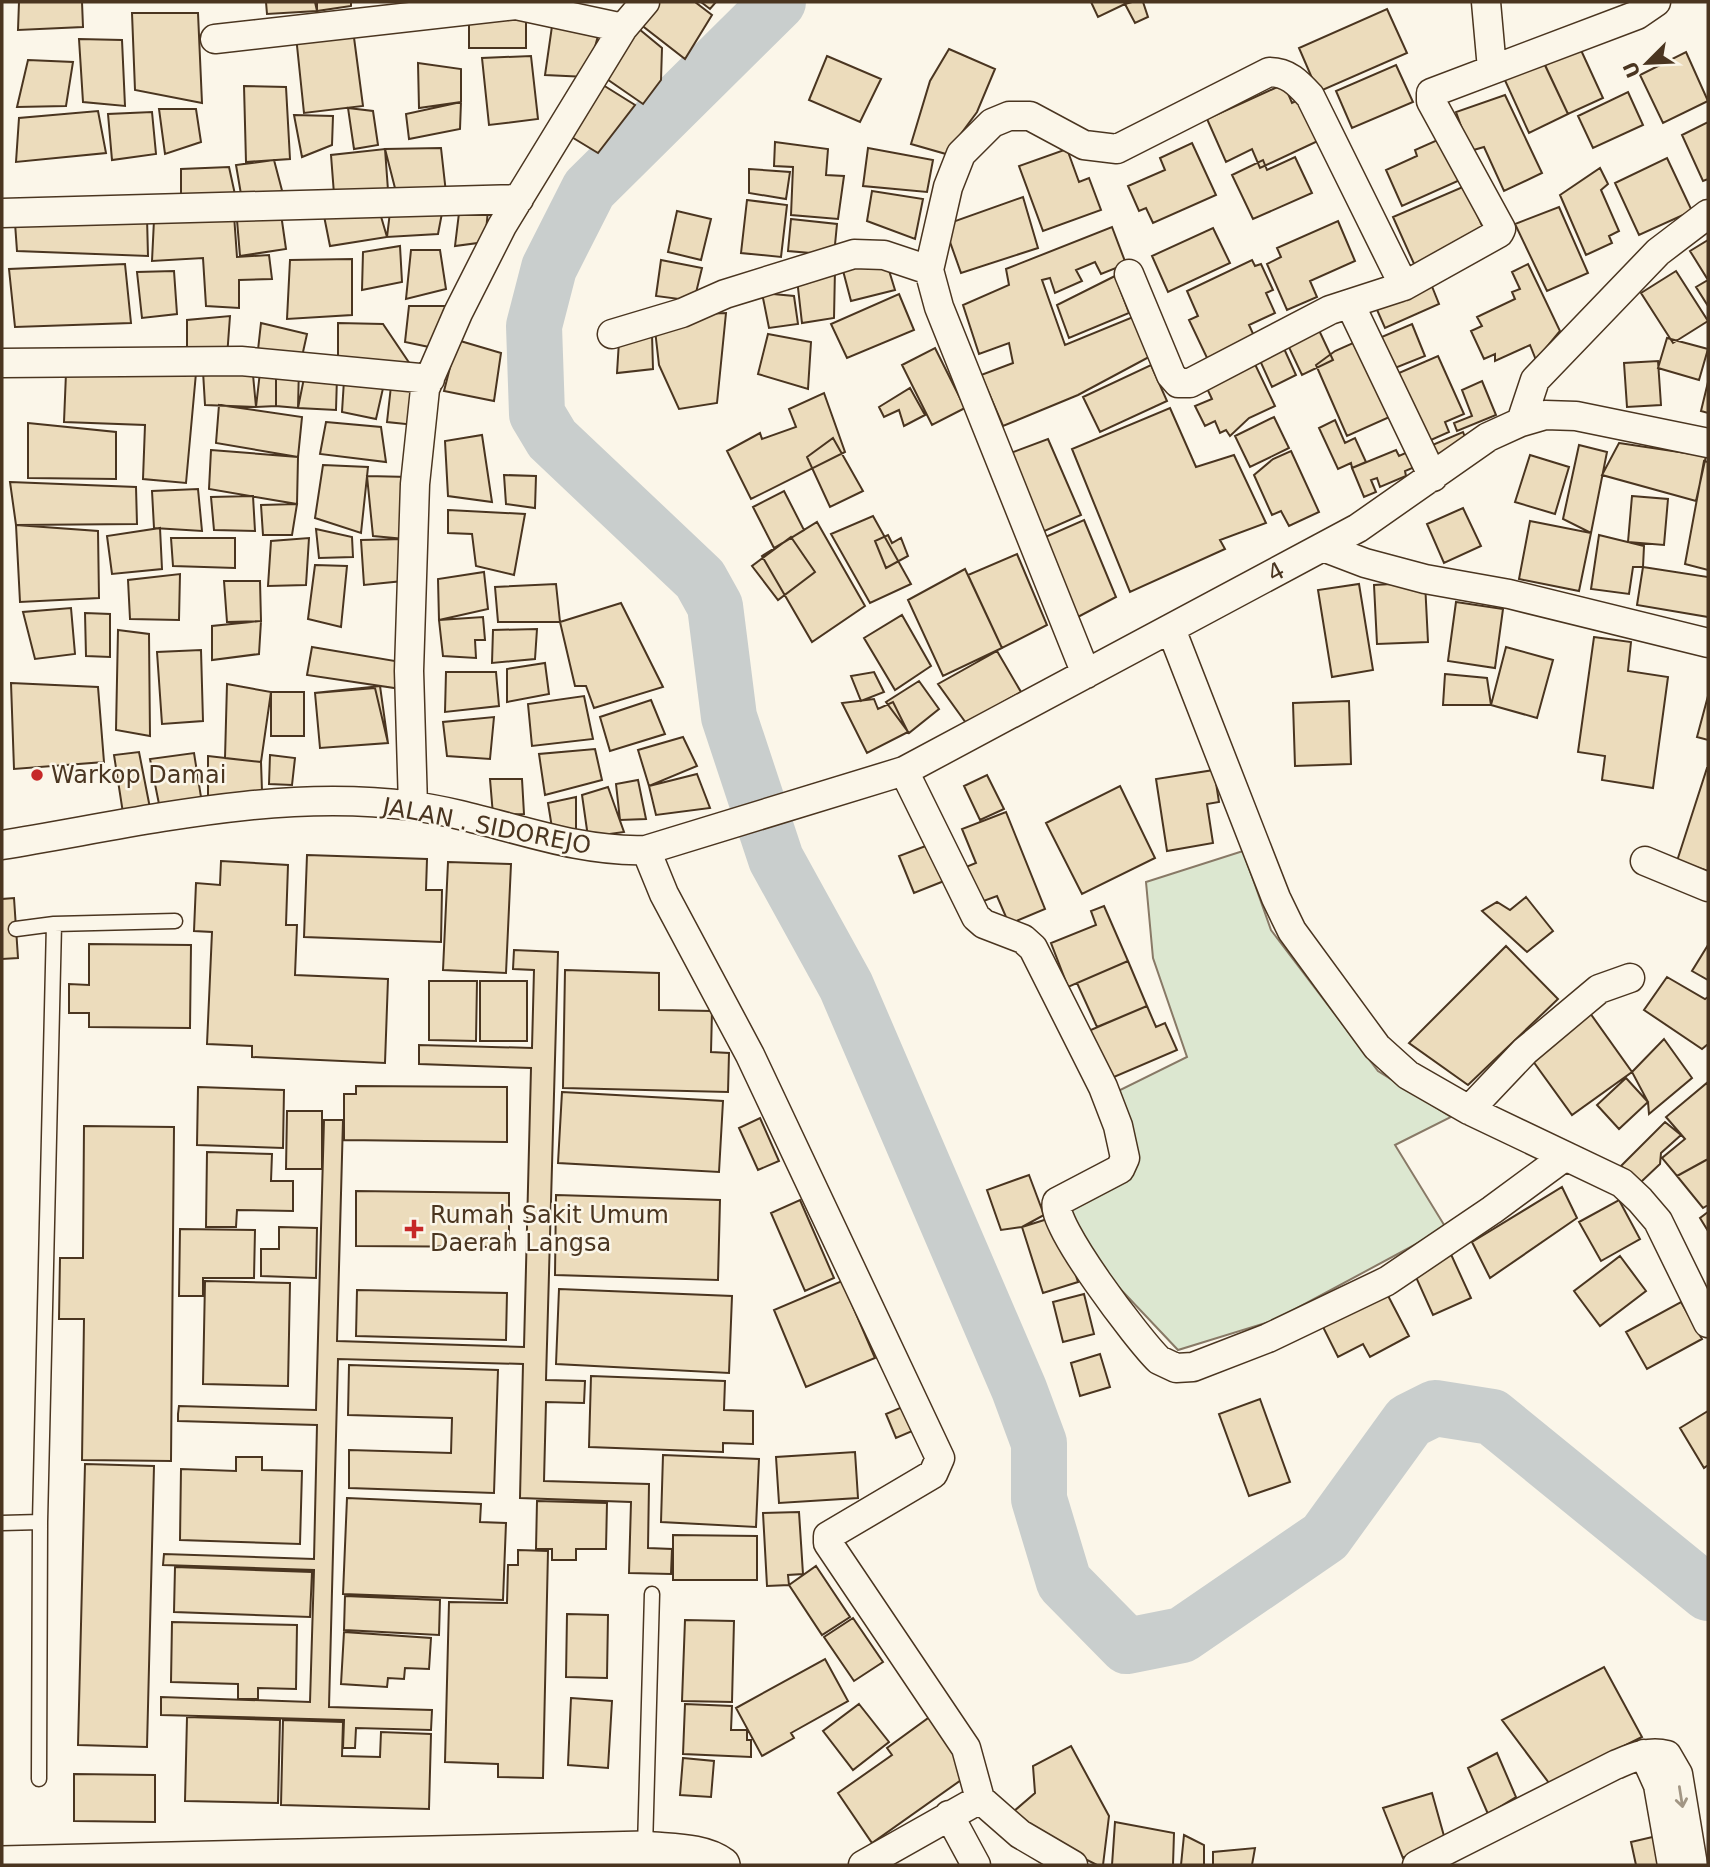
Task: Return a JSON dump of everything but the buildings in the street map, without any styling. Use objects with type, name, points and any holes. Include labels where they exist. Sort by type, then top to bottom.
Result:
[{"type":"street","points":[[414,806],[409,671],[415,484],[425,388],[458,313],[519,199],[623,28],[645,2]]},
{"type":"street","points":[[1486,2],[1492,69]]},
{"type":"street","points":[[1129,274],[1171,375],[1178,383],[1190,383],[1331,310],[1404,286],[1500,231],[1430,97],[1435,89],[1637,15],[1656,2]]},
{"type":"street","points":[[215,39],[516,5],[623,28]]},
{"type":"street","points":[[1086,674],[939,307],[929,270],[948,187],[961,154],[992,123],[1009,116],[1030,116],[1084,145],[1117,149],[1269,72],[1280,72],[1294,79],[1310,96],[1404,286]]},
{"type":"street","points":[[2,213],[519,199]]},
{"type":"street","points":[[1521,422],[1535,380],[1658,251],[1708,214]]},
{"type":"street","points":[[612,334],[682,313],[725,294],[854,254],[884,255],[929,270]]},
{"type":"street","points":[[1350,303],[1433,477]]},
{"type":"street","points":[[2,363],[242,361],[430,379]]},
{"type":"street","name":"4","points":[[721,829],[904,771],[1358,528],[1488,437],[1521,422],[1545,415],[1576,416],[1708,443]]},
{"type":"street","points":[[1323,547],[1425,579],[1509,594],[1708,643]]},
{"type":"street","points":[[1171,629],[1276,898],[1292,931],[1377,1047],[1408,1074],[1469,1110],[1622,1183],[1658,1221],[1708,1323]]},
{"type":"street","points":[[904,771],[937,833],[969,907],[984,924],[1023,939],[1033,948],[1103,1087],[1125,1146],[1124,1163],[1120,1168],[1057,1202],[1056,1211],[1076,1251],[1159,1360],[1176,1368],[1193,1367],[1268,1338],[1387,1281],[1564,1157]]},
{"type":"street","name":"JALAN . SIDOREJO","points":[[2,845],[272,802],[335,800],[414,806],[617,851],[646,850],[721,829]]},
{"type":"street","points":[[646,850],[664,894],[750,1055],[934,1440],[940,1458],[933,1474],[828,1536],[828,1543],[966,1748],[964,1807],[976,1865]]},
{"type":"street","points":[[1645,861],[1708,887]]},
{"type":"street","points":[[1469,1110],[1525,1051],[1599,989],[1630,978]]},
{"type":"street","points":[[1644,1754],[1658,1785],[1672,1865]]},
{"type":"street","points":[[1417,1865],[1615,1765],[1644,1754],[1667,1755],[1678,1774],[1693,1865]]},
{"type":"street","points":[[863,1865],[964,1807]]},
{"type":"street","points":[[964,1807],[1044,1865]]},
{"type":"street","points":[[964,1807],[1020,1834],[1073,1865]]},
{"type":"street","points":[[2,1864],[565,1857],[645,1849],[716,1860],[722,1865]]},
{"type":"lane","points":[[16,929],[54,924],[175,921]]},
{"type":"lane","points":[[39,1779],[40,1522],[54,924]]},
{"type":"lane","points":[[2,1523],[40,1522]]},
{"type":"lane","points":[[645,1849],[652,1594]]},
{"type":"green space","points":[[1243,851],[1271,930],[1378,1071],[1451,1117],[1395,1145],[1446,1228],[1275,1320],[1178,1350],[1092,1259],[1061,1205],[1134,1170],[1110,1095],[1187,1057],[1153,958],[1146,882]]},
{"type":"waterway","points":[[778,2],[589,189],[549,268],[534,326],[537,414],[552,439],[700,579],[715,606],[729,717],[776,859],[846,986],[1019,1389],[1039,1443],[1039,1499],[1064,1582],[1127,1646],[1182,1635],[1325,1537],[1409,1421],[1435,1408],[1492,1417],[1708,1593]]},
{"type":"place","name":"Warkop Damai","points":[[37,775]]},
{"type":"place","name":"Rumah Sakit Umum Daerah Langsa","points":[[414,1229]]}]
